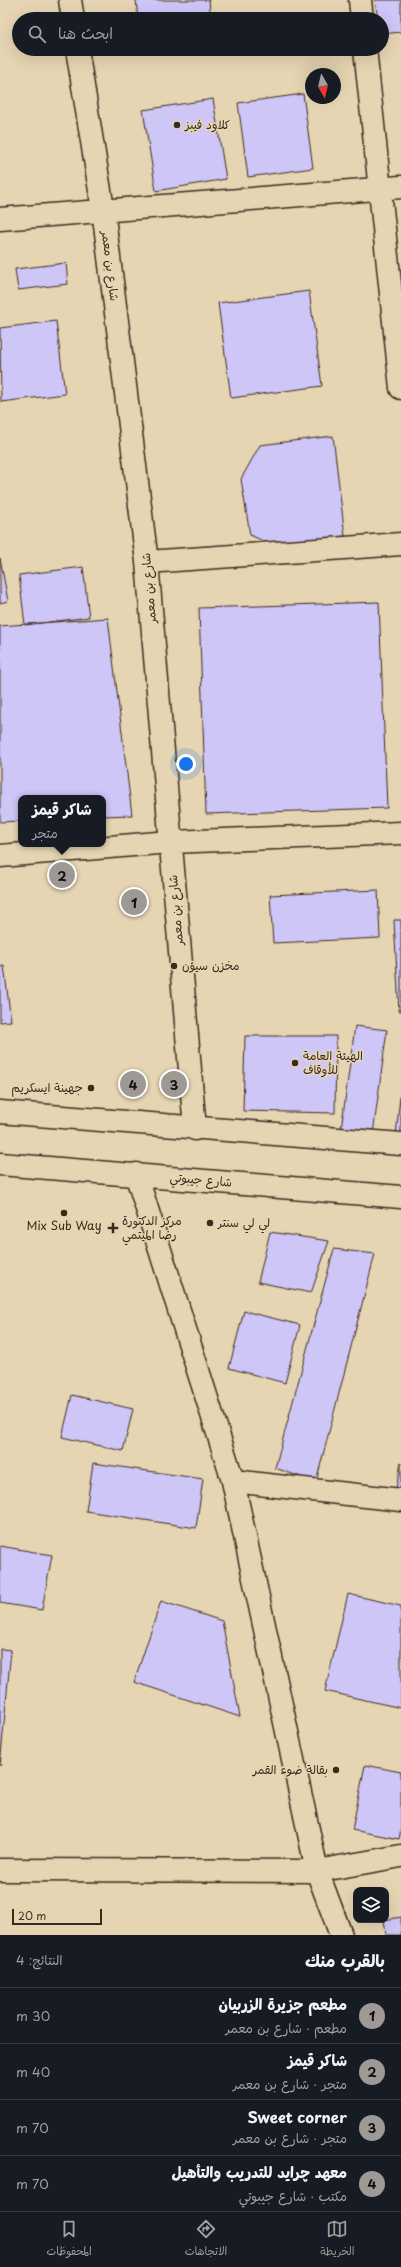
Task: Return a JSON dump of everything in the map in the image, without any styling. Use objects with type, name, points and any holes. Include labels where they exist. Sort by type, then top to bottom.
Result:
[{"type":"street","points":[[70,0],[72,12]]},
{"type":"street","points":[[360,0],[361,12]]},
{"type":"street","name":"شارع بن معمر","points":[[79,56],[102,209],[147,562],[195,1129]]},
{"type":"street","points":[[366,56],[401,388]]},
{"type":"street","points":[[0,219],[102,209],[401,187]]},
{"type":"street","points":[[147,562],[401,544]]},
{"type":"street","points":[[0,856],[170,842],[401,833]]},
{"type":"street","points":[[0,1112],[195,1129],[401,1144]]},
{"type":"street","name":"شارع جيبوتي","points":[[0,1164],[401,1197]]},
{"type":"street","points":[[136,1174],[233,1481],[317,1871],[341,1935]]},
{"type":"street","points":[[233,1481],[401,1500]]},
{"type":"street","points":[[0,1870],[317,1871],[401,1856]]},
{"type":"building","points":[[136,0],[209,0],[210,12],[137,12]]},
{"type":"building","points":[[375,0],[401,0],[401,32],[389,33],[389,12],[377,12]]},
{"type":"building","points":[[303,94],[313,168],[248,177],[238,103]]},
{"type":"building","points":[[213,99],[226,179],[156,191],[143,110]]},
{"type":"building","points":[[66,263],[68,284],[18,290],[15,269]]},
{"type":"building","points":[[309,291],[322,386],[231,398],[218,303]]},
{"type":"building","points":[[56,321],[65,394],[1,402],[0,328]]},
{"type":"building","points":[[333,436],[345,536],[272,545],[250,535],[241,479],[260,445]]},
{"type":"building","points":[[0,558],[8,601],[0,603]]},
{"type":"building","points":[[83,567],[89,617],[25,625],[19,575]]},
{"type":"building","points":[[379,602],[387,808],[206,814],[199,608]]},
{"type":"building","points":[[108,618],[132,815],[106,816],[106,795],[18,795],[18,821],[0,822],[0,626]]},
{"type":"building","points":[[378,890],[380,938],[273,943],[270,895]]},
{"type":"building","points":[[394,920],[401,920],[401,1011],[399,1011]]},
{"type":"building","points":[[4,966],[11,1021],[0,1022],[0,967]]},
{"type":"building","points":[[355,1026],[387,1030],[373,1134],[341,1130]]},
{"type":"building","points":[[245,1036],[336,1036],[335,1113],[243,1111]]},
{"type":"building","points":[[401,1087],[401,1136],[396,1135]]},
{"type":"building","points":[[270,1232],[329,1241],[311,1293],[258,1282]]},
{"type":"building","points":[[334,1249],[375,1254],[316,1482],[275,1468]]},
{"type":"building","points":[[244,1311],[300,1325],[285,1383],[229,1368]]},
{"type":"building","points":[[72,1395],[133,1409],[123,1451],[62,1437]]},
{"type":"building","points":[[93,1463],[203,1479],[196,1528],[86,1511]]},
{"type":"building","points":[[401,1463],[401,1490],[396,1489]]},
{"type":"building","points":[[0,1546],[52,1555],[42,1610],[0,1603]]},
{"type":"building","points":[[348,1594],[401,1606],[401,1708],[325,1691]]},
{"type":"building","points":[[161,1601],[222,1621],[240,1717],[134,1682]]},
{"type":"building","points":[[0,1649],[11,1650],[0,1766]]},
{"type":"building","points":[[365,1765],[401,1772],[401,1829],[399,1839],[352,1830]]},
{"type":"building","points":[[401,1917],[401,1935],[386,1935],[384,1923],[389,1923],[389,1919]]},
{"type":"place","name":"كلاود فيبز","points":[[177,125]]},
{"type":"place","name":"شاكر قيمز","points":[[62,875]]},
{"type":"place","name":"مطعم جزيرة الزربيان","points":[[134,902]]},
{"type":"place","name":"مخزن سيؤن","points":[[174,966]]},
{"type":"place","name":"الهيئة العامة للأوقاف","points":[[295,1063]]},
{"type":"place","name":"معهد چرايد للتدريب والتأهيل","points":[[133,1084]]},
{"type":"place","name":"Sweet corner","points":[[174,1084]]},
{"type":"place","name":"جهينة ايسكريم","points":[[91,1088]]},
{"type":"place","name":"Mix Sub Way","points":[[64,1213]]},
{"type":"place","name":"لي لي سنتر","points":[[210,1223]]},
{"type":"place","name":"مركز الدكتورة رضا الميتمي","points":[[113,1228]]},
{"type":"place","name":"بقالة ضوء القمر","points":[[336,1770]]}]
